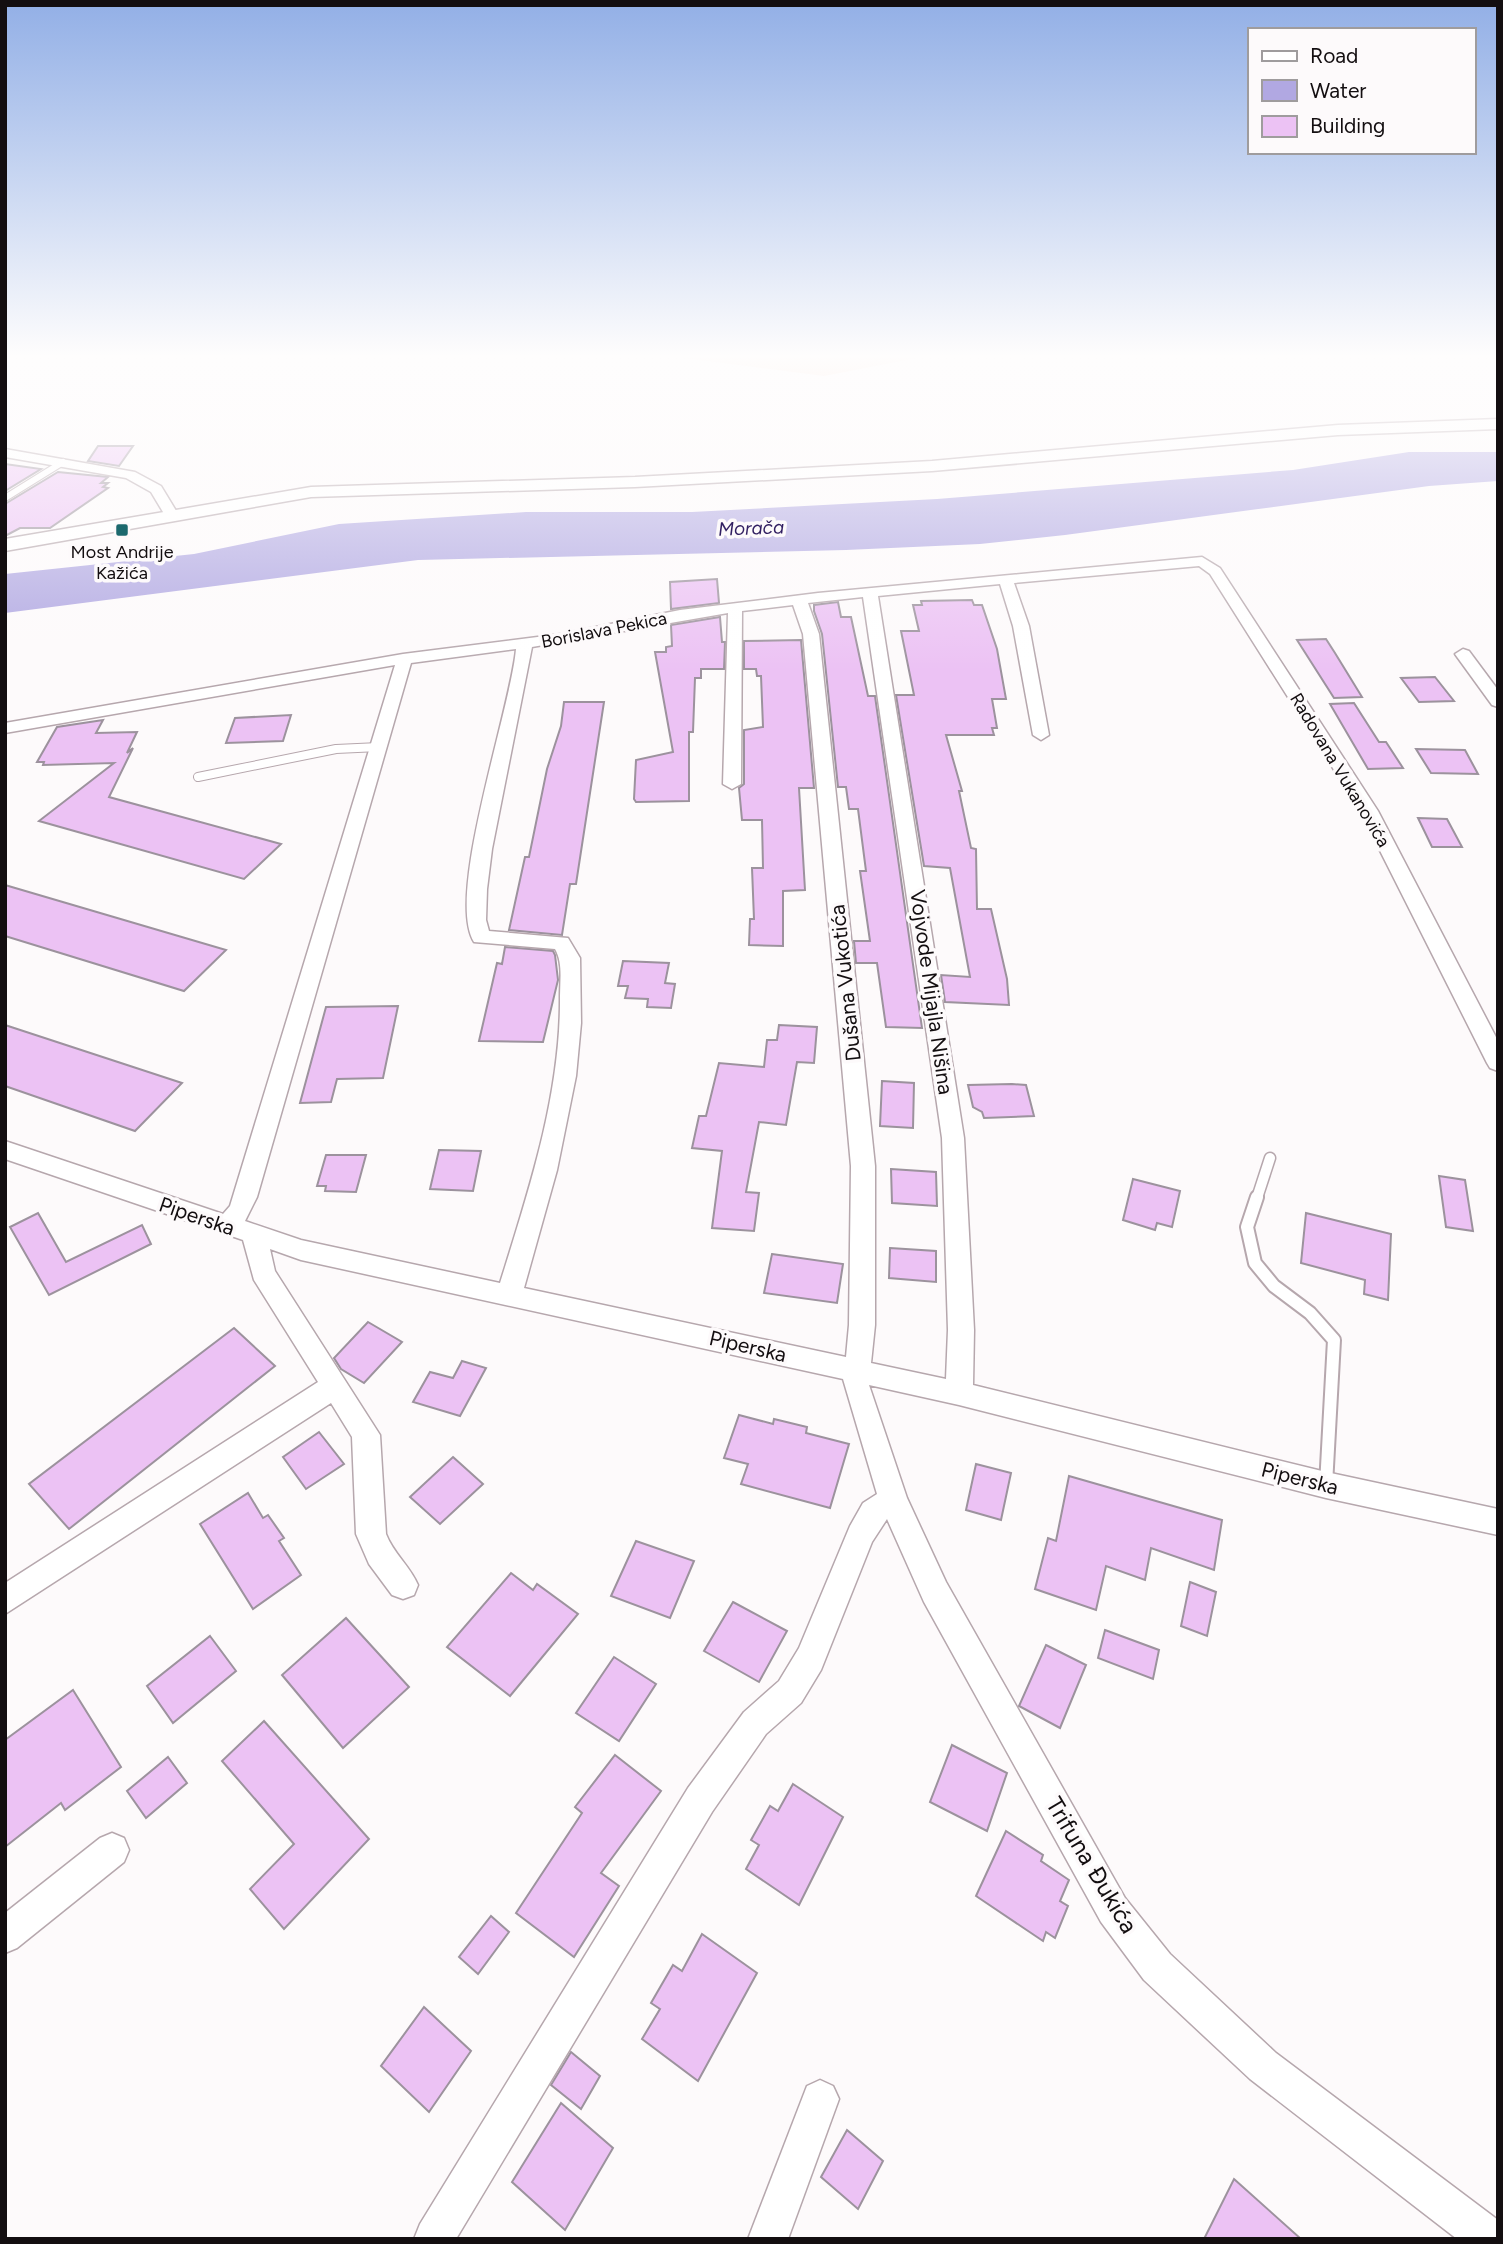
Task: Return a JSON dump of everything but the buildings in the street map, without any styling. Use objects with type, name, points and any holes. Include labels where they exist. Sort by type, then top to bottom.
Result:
[{"type":"main road","points":[[5,545],[275,496],[331,490],[635,482],[980,462]]},
{"type":"street","points":[[63,462],[115,470],[145,481],[156,489],[171,514]]},
{"type":"street","name":"Borislava Pekica","points":[[5,728],[403,659],[524,645],[640,621],[799,599],[1186,561],[1206,562]]},
{"type":"street","name":"Radovana Vukanovića","points":[[1206,562],[1215,571],[1369,811],[1498,1062]]},
{"type":"street","points":[[1005,579],[1021,626],[1041,735]]},
{"type":"street","name":"Vojvode Mijajla Nišina","points":[[870,594],[953,1138],[961,1330],[959,1392]]},
{"type":"street","name":"Dušana Vukotića","points":[[799,599],[811,634],[863,1166],[862,1325],[856,1370]]},
{"type":"street","points":[[732,784],[733,663],[737,622],[734,608]]},
{"type":"street","points":[[510,1293],[542,1188],[561,1103],[570,1041],[570,958],[566,948],[561,943],[481,937],[476,932],[475,903],[484,840],[524,645]]},
{"type":"street","points":[[1463,654],[1498,702]]},
{"type":"street","points":[[226,1227],[240,1210],[245,1196],[403,670],[403,659]]},
{"type":"street","name":"Piperska","points":[[5,1150],[226,1227],[301,1250],[959,1392],[1326,1485],[1498,1522]]},
{"type":"street","points":[[254,1236],[264,1273],[366,1435],[371,1534],[379,1554],[403,1586]]},
{"type":"street","name":"Trifuna Đukića","points":[[856,1370],[860,1404],[893,1499],[935,1592],[1113,1910],[1157,1967],[1263,2066],[1490,2239]]},
{"type":"street","points":[[5,1600],[334,1386]]},
{"type":"street","points":[[434,2238],[700,1800],[755,1723],[790,1692],[810,1659],[860,1536],[873,1512],[893,1499]]},
{"type":"street","points":[[5,1936],[112,1850]]},
{"type":"street","points":[[768,2239],[820,2099]]},
{"type":"lane","points":[[5,498],[63,462]]},
{"type":"lane","points":[[198,777],[336,749],[379,747]]},
{"type":"lane","points":[[1270,1158],[1247,1227],[1255,1263],[1274,1286],[1310,1313],[1334,1340],[1326,1485]]},
{"type":"water","name":"Morača","points":[[1346,462],[1498,462],[1498,481],[1429,486],[980,544],[846,550],[418,560],[5,613],[5,574],[194,554],[339,524],[526,512],[692,512],[937,499],[1293,470]]},
{"type":"place","name":"Most Andrije Kažića","points":[[122,530]]}]
